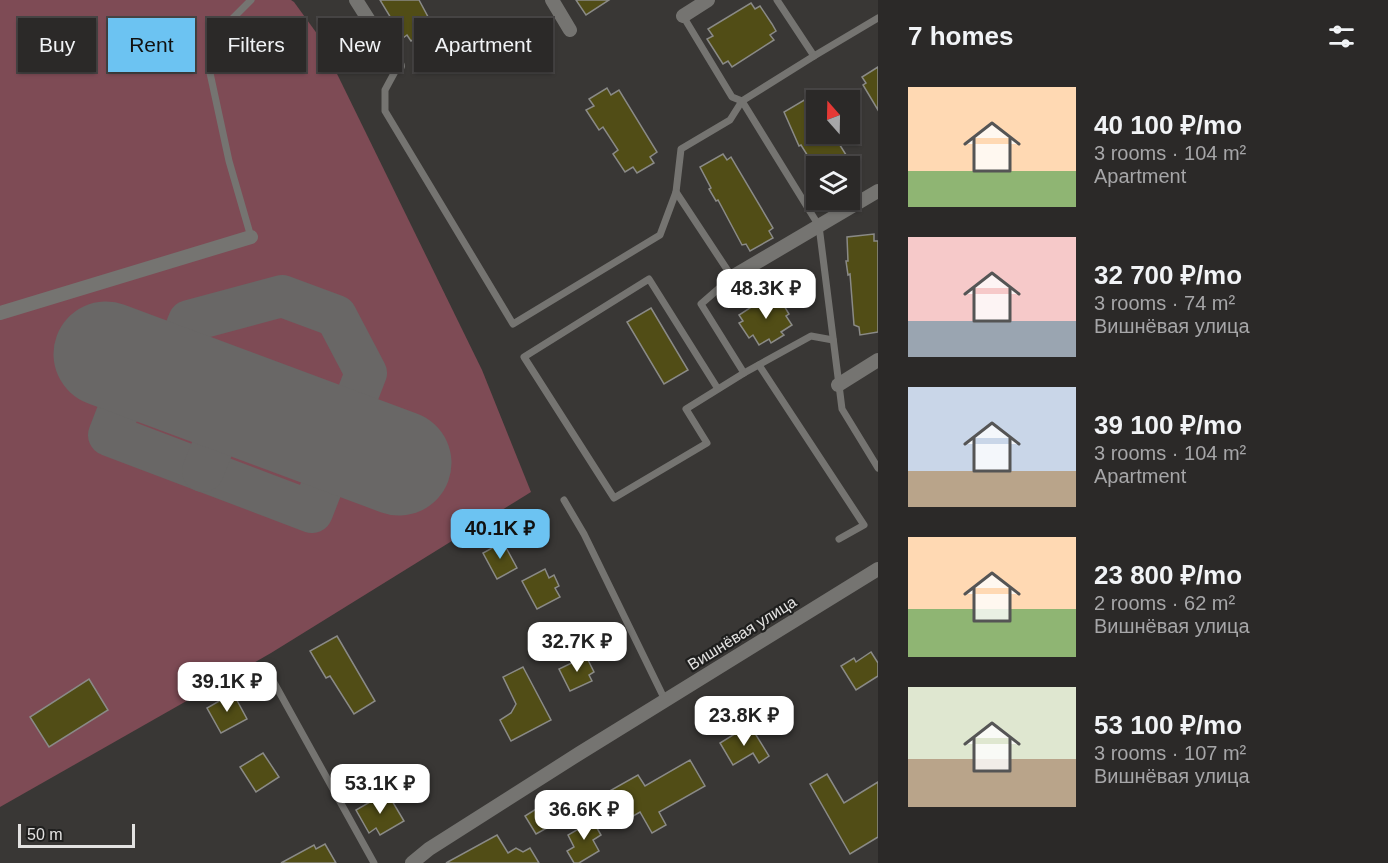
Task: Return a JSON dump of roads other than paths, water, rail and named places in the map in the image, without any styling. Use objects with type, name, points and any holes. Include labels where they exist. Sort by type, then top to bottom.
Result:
[{"type":"street","points":[[356,0],[367,18]]},
{"type":"street","points":[[552,0],[570,30]]},
{"type":"street","points":[[683,15],[708,0]]},
{"type":"street","points":[[732,277],[878,191]]},
{"type":"street","points":[[0,313],[251,237]]},
{"type":"street","points":[[838,385],[878,360]]},
{"type":"street","name":"Вишнёвая улица","points":[[412,863],[448,837],[665,700],[878,569]]},
{"type":"lane","points":[[251,0],[220,31],[210,73],[229,161],[251,237]]},
{"type":"lane","points":[[777,0],[814,56]]},
{"type":"lane","points":[[683,15],[732,97],[742,101],[819,226],[842,409],[878,468]]},
{"type":"lane","points":[[395,72],[385,90],[385,111],[513,324],[660,235],[676,192],[681,149],[730,120],[742,101],[878,18]]},
{"type":"lane","points":[[676,192],[732,277],[701,304],[744,373]]},
{"type":"lane","points":[[718,389],[649,279],[524,357],[614,498],[706,443],[686,409],[744,373],[811,336],[833,340]]},
{"type":"lane","points":[[759,365],[864,525],[839,539]]},
{"type":"lane","points":[[564,500],[584,534],[665,700]]},
{"type":"lane","points":[[272,679],[374,863]]}]
